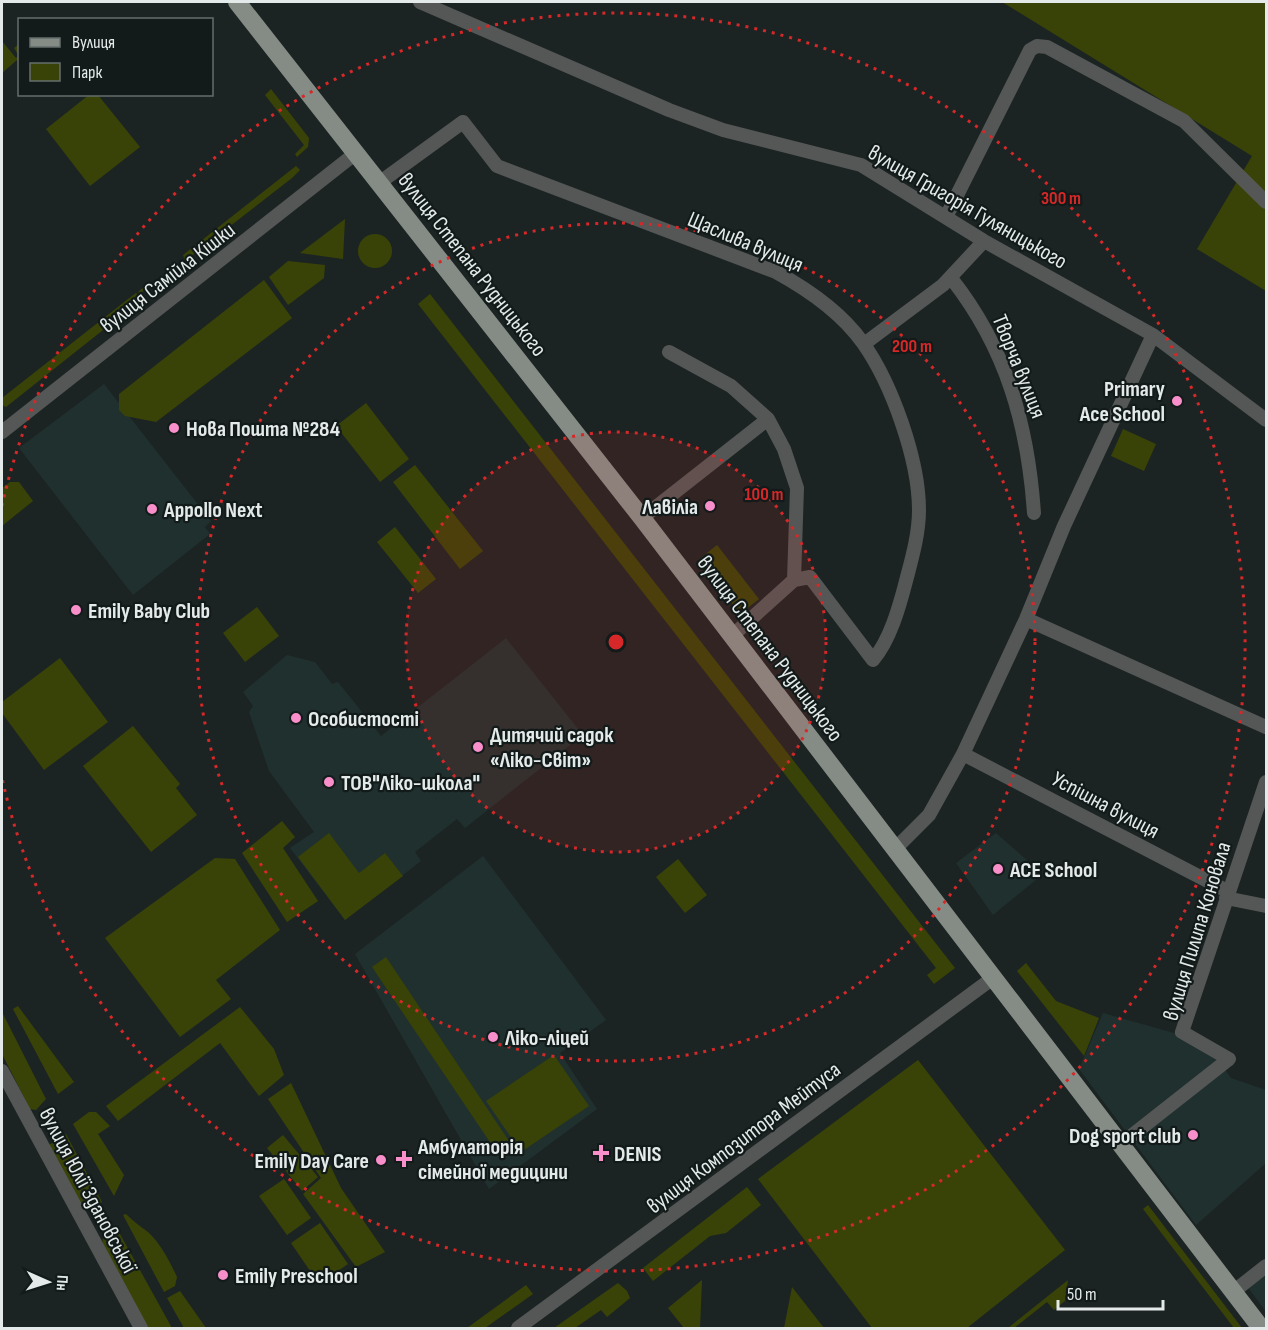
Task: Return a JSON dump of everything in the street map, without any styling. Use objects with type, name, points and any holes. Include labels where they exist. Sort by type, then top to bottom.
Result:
[{"type":"main road","name":"вулиця Степана Рудницького","points":[[237,2],[642,518],[993,978],[1128,1138],[1233,1292],[1261,1329]]},
{"type":"street","name":"вулиця Григорія Гуляницького","points":[[421,2],[669,110],[723,130],[861,165],[984,241],[1153,335],[1266,420]]},
{"type":"street","points":[[946,217],[1030,50],[1037,46],[1047,48],[1184,121],[1266,202]]},
{"type":"street","name":"Щаслива вулиця","points":[[379,183],[463,122],[497,166],[776,272],[810,292],[840,316],[864,344],[890,394],[910,447],[919,511],[916,542],[903,592],[884,644],[873,660],[810,577],[794,580]]},
{"type":"street","name":"вулиця Самійла Кішки","points":[[2,432],[356,153]]},
{"type":"street","points":[[864,344],[951,278],[984,241]]},
{"type":"street","name":"Творча вулиця","points":[[951,278],[983,325],[1016,398],[1025,429],[1034,513]]},
{"type":"street","points":[[894,849],[929,815],[963,754],[1026,619],[1064,526],[1153,335]]},
{"type":"street","points":[[669,352],[731,386],[768,419],[784,449],[797,488],[799,508],[794,580],[732,636]]},
{"type":"street","points":[[642,518],[768,419]]},
{"type":"street","points":[[1026,619],[1266,728]]},
{"type":"street","name":"Успішна вулиця","points":[[963,754],[1228,895],[1266,906]]},
{"type":"street","name":"вулиця Пилипа Коновала","points":[[1128,1138],[1229,1059],[1182,1032],[1266,782]]},
{"type":"street","name":"вулиця Композитора Мейтуса","points":[[518,1329],[993,978]]},
{"type":"street","name":"вулиця Юлії Здановської","points":[[2,1071],[141,1329]]},
{"type":"street","points":[[1233,1292],[1266,1266]]},
{"type":"shaded area","points":[[104,384],[211,521],[205,527],[210,534],[133,595],[19,448]]},
{"type":"shaded area","points":[[506,638],[583,735],[465,828],[457,819],[415,852],[421,861],[345,920],[290,848],[314,832],[269,771],[249,712],[253,706],[243,692],[287,655],[315,662],[332,684],[338,682],[381,736]]},
{"type":"shaded area","name":"ACE School","points":[[996,833],[1043,874],[993,915],[956,863]]},
{"type":"shaded area","name":"Ліко-ліцей","points":[[483,856],[606,1020],[560,1053],[597,1109],[489,1189],[355,954]]},
{"type":"shaded area","points":[[1103,1013],[1174,1033],[1217,1059],[1231,1078],[1266,1090],[1266,1163],[1196,1225],[1079,1069]]},
{"type":"shaded area","points":[[1266,1270],[1266,1312],[1247,1286]]},
{"type":"green space","points":[[1002,2],[1266,2],[1266,291],[1197,249],[1252,156]]},
{"type":"green space","points":[[2,41],[16,58],[18,57],[18,61],[2,73]]},
{"type":"green space","points":[[271,89],[309,138],[308,147],[297,157],[295,154],[304,145],[265,95]]},
{"type":"green space","points":[[87,96],[99,96],[140,147],[90,186],[46,129]]},
{"type":"green space","points":[[296,166],[300,170],[292,178],[185,261],[183,255]]},
{"type":"green space","points":[[345,219],[343,259],[300,253]]},
{"type":"green space","points":[[375,234],[387,239],[392,251],[387,263],[375,268],[363,263],[358,251],[363,239]]},
{"type":"green space","points":[[288,261],[325,265],[324,278],[288,305],[269,277]]},
{"type":"green space","points":[[264,280],[292,318],[156,422],[125,416],[119,410],[119,394]]},
{"type":"green space","points":[[145,286],[127,311],[6,407],[2,405],[2,398],[128,299],[136,293],[138,295]]},
{"type":"green space","points":[[430,294],[955,968],[934,984],[927,975],[936,968],[418,304]]},
{"type":"green space","points":[[366,403],[409,459],[380,482],[336,426]]},
{"type":"green space","points":[[1123,429],[1156,444],[1144,471],[1111,456]]},
{"type":"green space","points":[[415,465],[483,551],[460,569],[393,482]]},
{"type":"green space","points":[[10,482],[19,482],[33,501],[2,526],[2,488]]},
{"type":"green space","points":[[395,527],[436,579],[418,593],[377,542]]},
{"type":"green space","points":[[717,545],[759,599],[740,614],[698,560]]},
{"type":"green space","points":[[257,607],[279,636],[245,662],[223,633]]},
{"type":"green space","points":[[60,658],[108,722],[44,770],[2,713],[2,702]]},
{"type":"green space","points":[[133,726],[180,784],[176,788],[197,815],[151,852],[83,766]]},
{"type":"green space","points":[[282,821],[295,837],[283,848],[318,901],[287,922],[242,853]]},
{"type":"green space","points":[[329,833],[359,873],[385,853],[403,876],[345,920],[298,857]]},
{"type":"green space","points":[[215,858],[235,859],[280,930],[216,980],[231,999],[180,1037],[105,938]]},
{"type":"green space","points":[[678,859],[707,895],[685,913],[656,877]]},
{"type":"green space","points":[[386,957],[515,1150],[502,1160],[372,967]]},
{"type":"green space","points":[[1026,963],[1056,1001],[1099,1018],[1084,1056],[1017,971]]},
{"type":"green space","points":[[18,1006],[74,1082],[58,1094],[13,1009]]},
{"type":"green space","points":[[240,1007],[274,1049],[284,1075],[259,1096],[220,1043],[118,1121],[106,1106]]},
{"type":"green space","points":[[3,1014],[46,1099],[36,1110],[30,1109],[2,1054]]},
{"type":"green space","points":[[554,1055],[589,1106],[521,1152],[486,1101]]},
{"type":"green space","points":[[918,1060],[1065,1250],[967,1328],[872,1328],[758,1179]]},
{"type":"green space","points":[[291,1083],[341,1188],[385,1252],[356,1267],[303,1194],[321,1178],[268,1099]]},
{"type":"green space","points":[[89,1112],[96,1112],[110,1126],[98,1134],[124,1175],[114,1196],[73,1124]]},
{"type":"green space","points":[[66,1134],[102,1202],[92,1211],[82,1205],[49,1145]]},
{"type":"green space","points":[[283,1135],[318,1177],[302,1191],[267,1148]]},
{"type":"green space","points":[[284,1179],[311,1218],[287,1235],[259,1196]]},
{"type":"green space","points":[[747,1187],[761,1205],[726,1233],[710,1236],[653,1281],[643,1268]]},
{"type":"green space","points":[[1148,1205],[1242,1328],[1234,1328],[1143,1209]]},
{"type":"green space","points":[[126,1214],[148,1232],[161,1248],[177,1277],[175,1286],[164,1292],[123,1215]]},
{"type":"green space","points":[[320,1223],[348,1264],[319,1284],[291,1243]]},
{"type":"green space","points":[[115,1225],[172,1328],[146,1328],[102,1248],[103,1234]]},
{"type":"green space","points":[[702,1280],[700,1328],[684,1328],[668,1308]]},
{"type":"green space","points":[[1068,1280],[1065,1301],[1054,1310],[1047,1302],[1014,1328],[1008,1328]]},
{"type":"green space","points":[[618,1283],[627,1291],[630,1298],[607,1317],[601,1310],[575,1328],[554,1328]]},
{"type":"green space","points":[[526,1285],[533,1294],[485,1328],[467,1328]]},
{"type":"green space","points":[[792,1287],[824,1328],[784,1328]]},
{"type":"green space","points":[[180,1291],[206,1328],[184,1328],[167,1298]]},
{"type":"place","name":"Primary Ace School","points":[[1177,401]]},
{"type":"place","name":"Нова Пошта №284","points":[[174,428]]},
{"type":"place","name":"Лавіліа","points":[[710,506]]},
{"type":"place","name":"Appollo Next","points":[[152,509]]},
{"type":"place","name":"Emily Baby Club","points":[[76,610]]},
{"type":"place","name":"Особистості","points":[[296,718]]},
{"type":"place","name":"Дитячий садок «Ліко-Світ»","points":[[478,747]]},
{"type":"place","name":"ТОВ\"Ліко-школа\"","points":[[329,782]]},
{"type":"place","name":"ACE School","points":[[998,869]]},
{"type":"place","name":"Ліко-ліцей","points":[[493,1037]]},
{"type":"place","name":"Dog sport club","points":[[1193,1135]]},
{"type":"place","name":"DENIS","points":[[601,1153]]},
{"type":"place","name":"Амбулаторія сімейної медицини","points":[[404,1159]]},
{"type":"place","name":"Emily Day Care","points":[[381,1160]]},
{"type":"place","name":"Emily Preschool","points":[[223,1275]]}]
